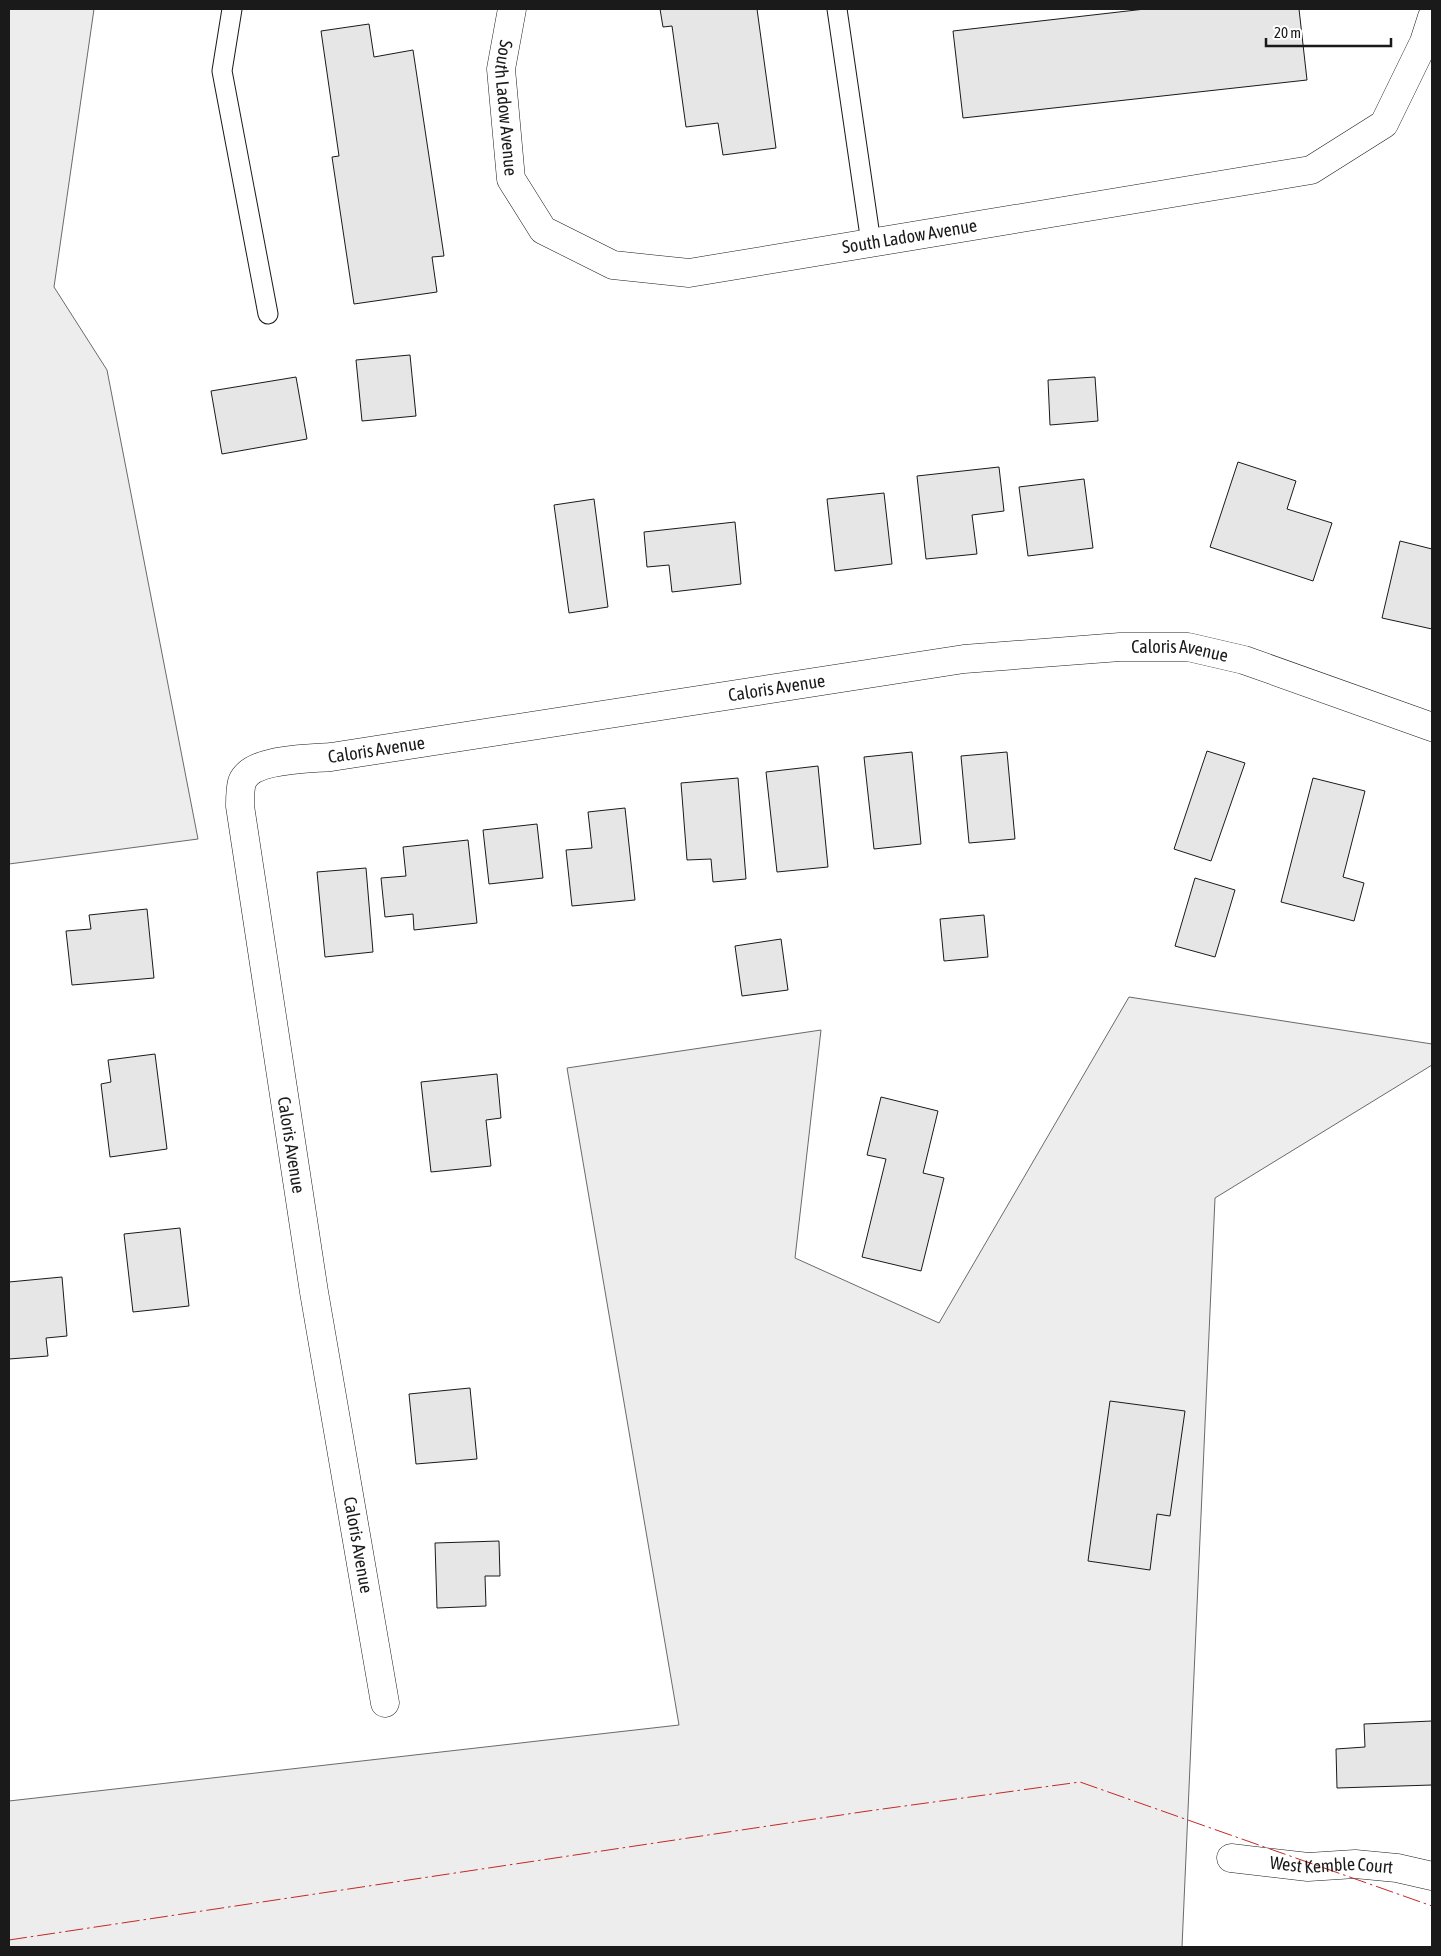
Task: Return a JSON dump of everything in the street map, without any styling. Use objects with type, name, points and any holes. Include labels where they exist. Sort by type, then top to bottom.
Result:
[{"type":"street","name":"South Ladow Avenue","points":[[512,9],[501,69],[511,179],[544,230],[613,265],[689,273],[1311,170],[1384,124],[1424,42],[1432,18]]},
{"type":"street","name":"Caloris Avenue","points":[[385,1703],[314,1292],[240,806],[243,781],[257,767],[284,761],[330,757],[964,660],[1120,647],[1188,647],[1244,660],[1432,727]]},
{"type":"street","name":"West Kemble Court","points":[[1231,1858],[1308,1867],[1355,1864],[1397,1868],[1432,1876]]},
{"type":"lane","points":[[232,9],[222,71],[268,314]]},
{"type":"lane","points":[[838,9],[871,243]]},
{"type":"shaded area","points":[[9,9],[94,9],[54,287],[107,370],[198,839],[9,864]]},
{"type":"shaded area","points":[[1129,997],[1432,1044],[1432,1065],[1215,1198],[1182,1947],[9,1947],[9,1801],[679,1725],[567,1068],[821,1030],[795,1258],[939,1323]]},
{"type":"building","points":[[660,9],[757,9],[776,148],[723,155],[718,123],[686,127],[672,26],[663,27]]},
{"type":"building","points":[[1145,9],[1299,9],[1307,80],[963,118],[953,31]]},
{"type":"building","points":[[369,24],[374,57],[413,50],[444,256],[432,257],[437,292],[354,304],[332,157],[339,156],[321,31]]},
{"type":"building","points":[[410,355],[416,416],[362,421],[356,360]]},
{"type":"building","points":[[296,377],[307,439],[222,454],[211,391]]},
{"type":"building","points":[[1095,377],[1098,421],[1050,425],[1048,380]]},
{"type":"building","points":[[1238,462],[1296,481],[1287,509],[1332,523],[1313,581],[1210,547]]},
{"type":"building","points":[[999,467],[1004,511],[972,515],[977,554],[926,559],[917,476]]},
{"type":"building","points":[[1084,479],[1093,548],[1028,556],[1019,487]]},
{"type":"building","points":[[884,493],[892,564],[835,571],[827,499]]},
{"type":"building","points":[[594,499],[608,607],[569,613],[554,505]]},
{"type":"building","points":[[735,522],[741,584],[672,592],[669,565],[647,567],[644,532]]},
{"type":"building","points":[[1400,541],[1432,549],[1432,629],[1382,618]]},
{"type":"building","points":[[1207,751],[1245,763],[1211,861],[1174,849]]},
{"type":"building","points":[[912,752],[921,844],[874,849],[864,757]]},
{"type":"building","points":[[1007,752],[1015,839],[969,843],[961,756]]},
{"type":"building","points":[[818,766],[828,867],[777,872],[766,772]]},
{"type":"building","points":[[738,778],[746,879],[713,882],[711,859],[687,860],[681,783]]},
{"type":"building","points":[[1313,778],[1365,791],[1343,877],[1364,883],[1354,921],[1281,902]]},
{"type":"building","points":[[625,808],[635,900],[572,906],[566,850],[592,848],[588,812]]},
{"type":"building","points":[[537,824],[543,878],[489,884],[483,830]]},
{"type":"building","points":[[468,840],[477,923],[414,930],[413,914],[385,917],[381,878],[406,876],[403,847]]},
{"type":"building","points":[[366,868],[373,952],[325,957],[317,872]]},
{"type":"building","points":[[1195,878],[1235,890],[1215,957],[1175,946]]},
{"type":"building","points":[[147,909],[154,978],[72,985],[66,931],[91,929],[89,915]]},
{"type":"building","points":[[984,915],[988,957],[944,961],[940,919]]},
{"type":"building","points":[[781,939],[788,990],[742,996],[735,946]]},
{"type":"building","points":[[155,1054],[167,1149],[110,1157],[101,1084],[111,1082],[108,1060]]},
{"type":"building","points":[[497,1074],[501,1118],[486,1120],[491,1166],[431,1172],[421,1082]]},
{"type":"building","points":[[881,1097],[938,1111],[923,1173],[944,1178],[921,1271],[862,1257],[886,1159],[867,1155]]},
{"type":"building","points":[[180,1228],[189,1306],[133,1312],[124,1234]]},
{"type":"building","points":[[62,1277],[67,1336],[46,1338],[48,1356],[9,1359],[9,1282]]},
{"type":"building","points":[[470,1388],[477,1459],[416,1464],[409,1394]]},
{"type":"building","points":[[1110,1401],[1185,1411],[1170,1516],[1157,1514],[1150,1570],[1088,1561]]},
{"type":"building","points":[[499,1541],[500,1576],[485,1576],[486,1606],[437,1608],[435,1543]]},
{"type":"building","points":[[1432,1721],[1432,1785],[1337,1788],[1336,1749],[1365,1747],[1364,1724]]},
{"type":"power","points":[[9,1940],[868,1811],[1080,1782],[1432,1906]]}]
